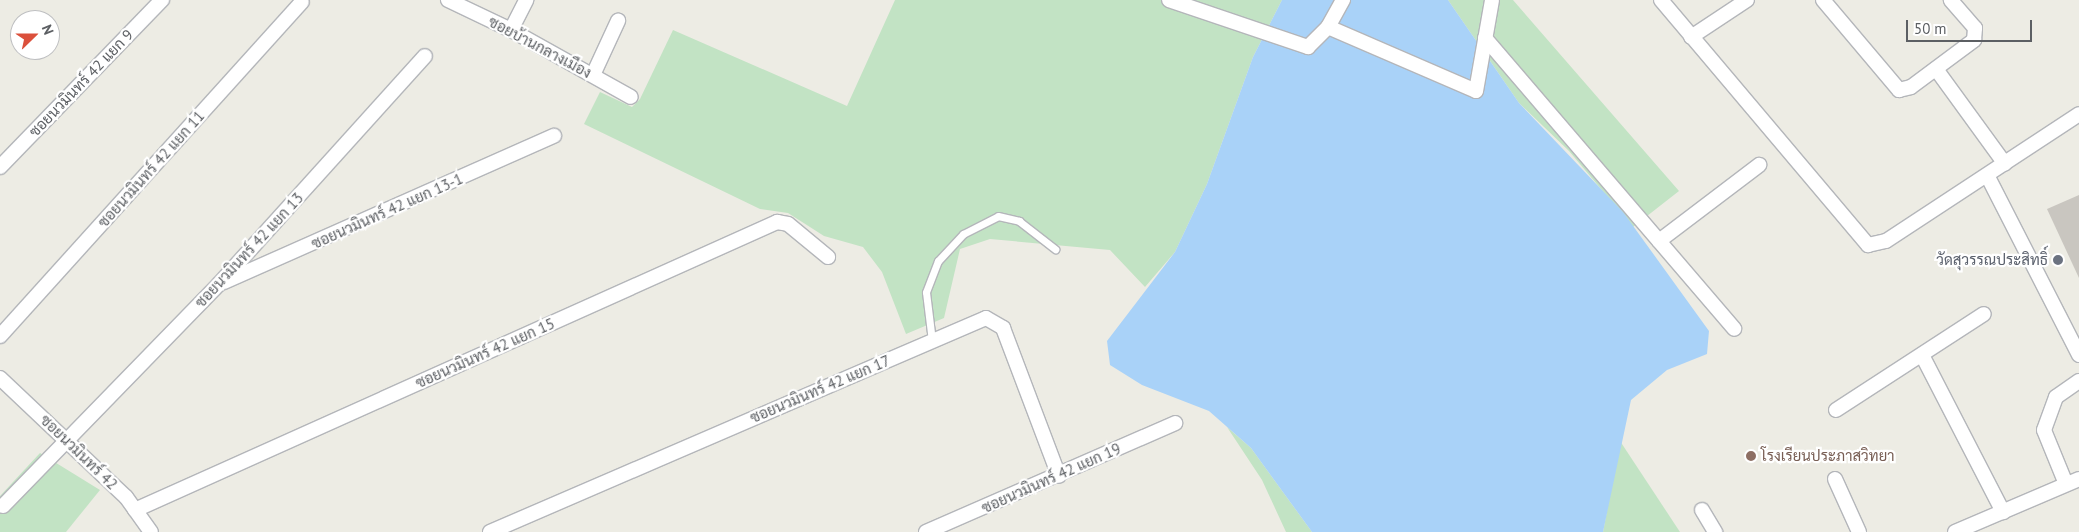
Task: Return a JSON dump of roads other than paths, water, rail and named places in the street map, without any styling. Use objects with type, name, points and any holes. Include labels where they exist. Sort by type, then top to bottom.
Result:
[{"type":"street","name":"ซอยนวมินทร์ 42 แยก 9","points":[[0,167],[162,0]]},
{"type":"street","name":"ซอยบ้านกลางเมือง","points":[[448,0],[465,4],[631,97]]},
{"type":"street","points":[[511,30],[526,0]]},
{"type":"street","points":[[1169,0],[1308,47],[1328,27],[1343,0]]},
{"type":"street","points":[[1328,27],[1476,91],[1492,0]]},
{"type":"street","points":[[1661,0],[1868,245],[1886,241],[1988,176],[2079,114]]},
{"type":"street","points":[[1691,37],[1747,0]]},
{"type":"street","points":[[1823,0],[1892,86],[1905,90],[1936,69],[1977,34],[1951,0]]},
{"type":"street","name":"ซอยนวมินทร์ 42 แยก 11","points":[[0,336],[302,2]]},
{"type":"street","points":[[593,76],[618,21]]},
{"type":"street","points":[[1485,38],[1734,330]]},
{"type":"street","name":"ซอยนวมินทร์ 42 แยก 13","points":[[2,506],[65,438],[219,284],[425,56]]},
{"type":"street","points":[[1936,69],[2005,164]]},
{"type":"street","name":"ซอยนวมินทร์ 42 แยก 13-1","points":[[219,284],[554,136]]},
{"type":"street","points":[[1659,241],[1759,165]]},
{"type":"street","points":[[1988,176],[2079,355]]},
{"type":"street","name":"ซอยนวมินทร์ 42 แยก 15","points":[[135,510],[777,222],[788,224],[828,256]]},
{"type":"street","points":[[1836,410],[1984,314]]},
{"type":"street","name":"ซอยนวมินทร์ 42 แยก 17","points":[[490,532],[986,318],[999,322],[1059,476]]},
{"type":"street","points":[[1922,355],[2003,512]]},
{"type":"street","name":"ซอยนวมินทร์ 42","points":[[0,378],[65,438],[135,510],[151,532]]},
{"type":"street","points":[[1955,532],[2073,482],[2044,430],[2056,397],[2079,382]]},
{"type":"street","name":"ซอยนวมินทร์ 42 แยก 19","points":[[926,532],[1059,476],[1175,423]]},
{"type":"street","points":[[1835,479],[1859,532]]},
{"type":"street","points":[[1702,510],[1715,532]]},
{"type":"lane","points":[[932,341],[926,292],[938,261],[963,234],[998,216],[1019,221],[1055,249]]},
{"type":"water","points":[[1282,0],[1448,0],[1519,103],[1623,212],[1709,331],[1707,354],[1667,370],[1631,400],[1603,532],[1312,532],[1251,448],[1209,411],[1142,385],[1110,365],[1107,341],[1175,252],[1207,184],[1253,57]]},
{"type":"place","name":"วัดสุวรรณประสิทธิ์","points":[[2058,260]]},
{"type":"place","name":"โรงเรียนประภาสวิทยา","points":[[1751,456]]}]
